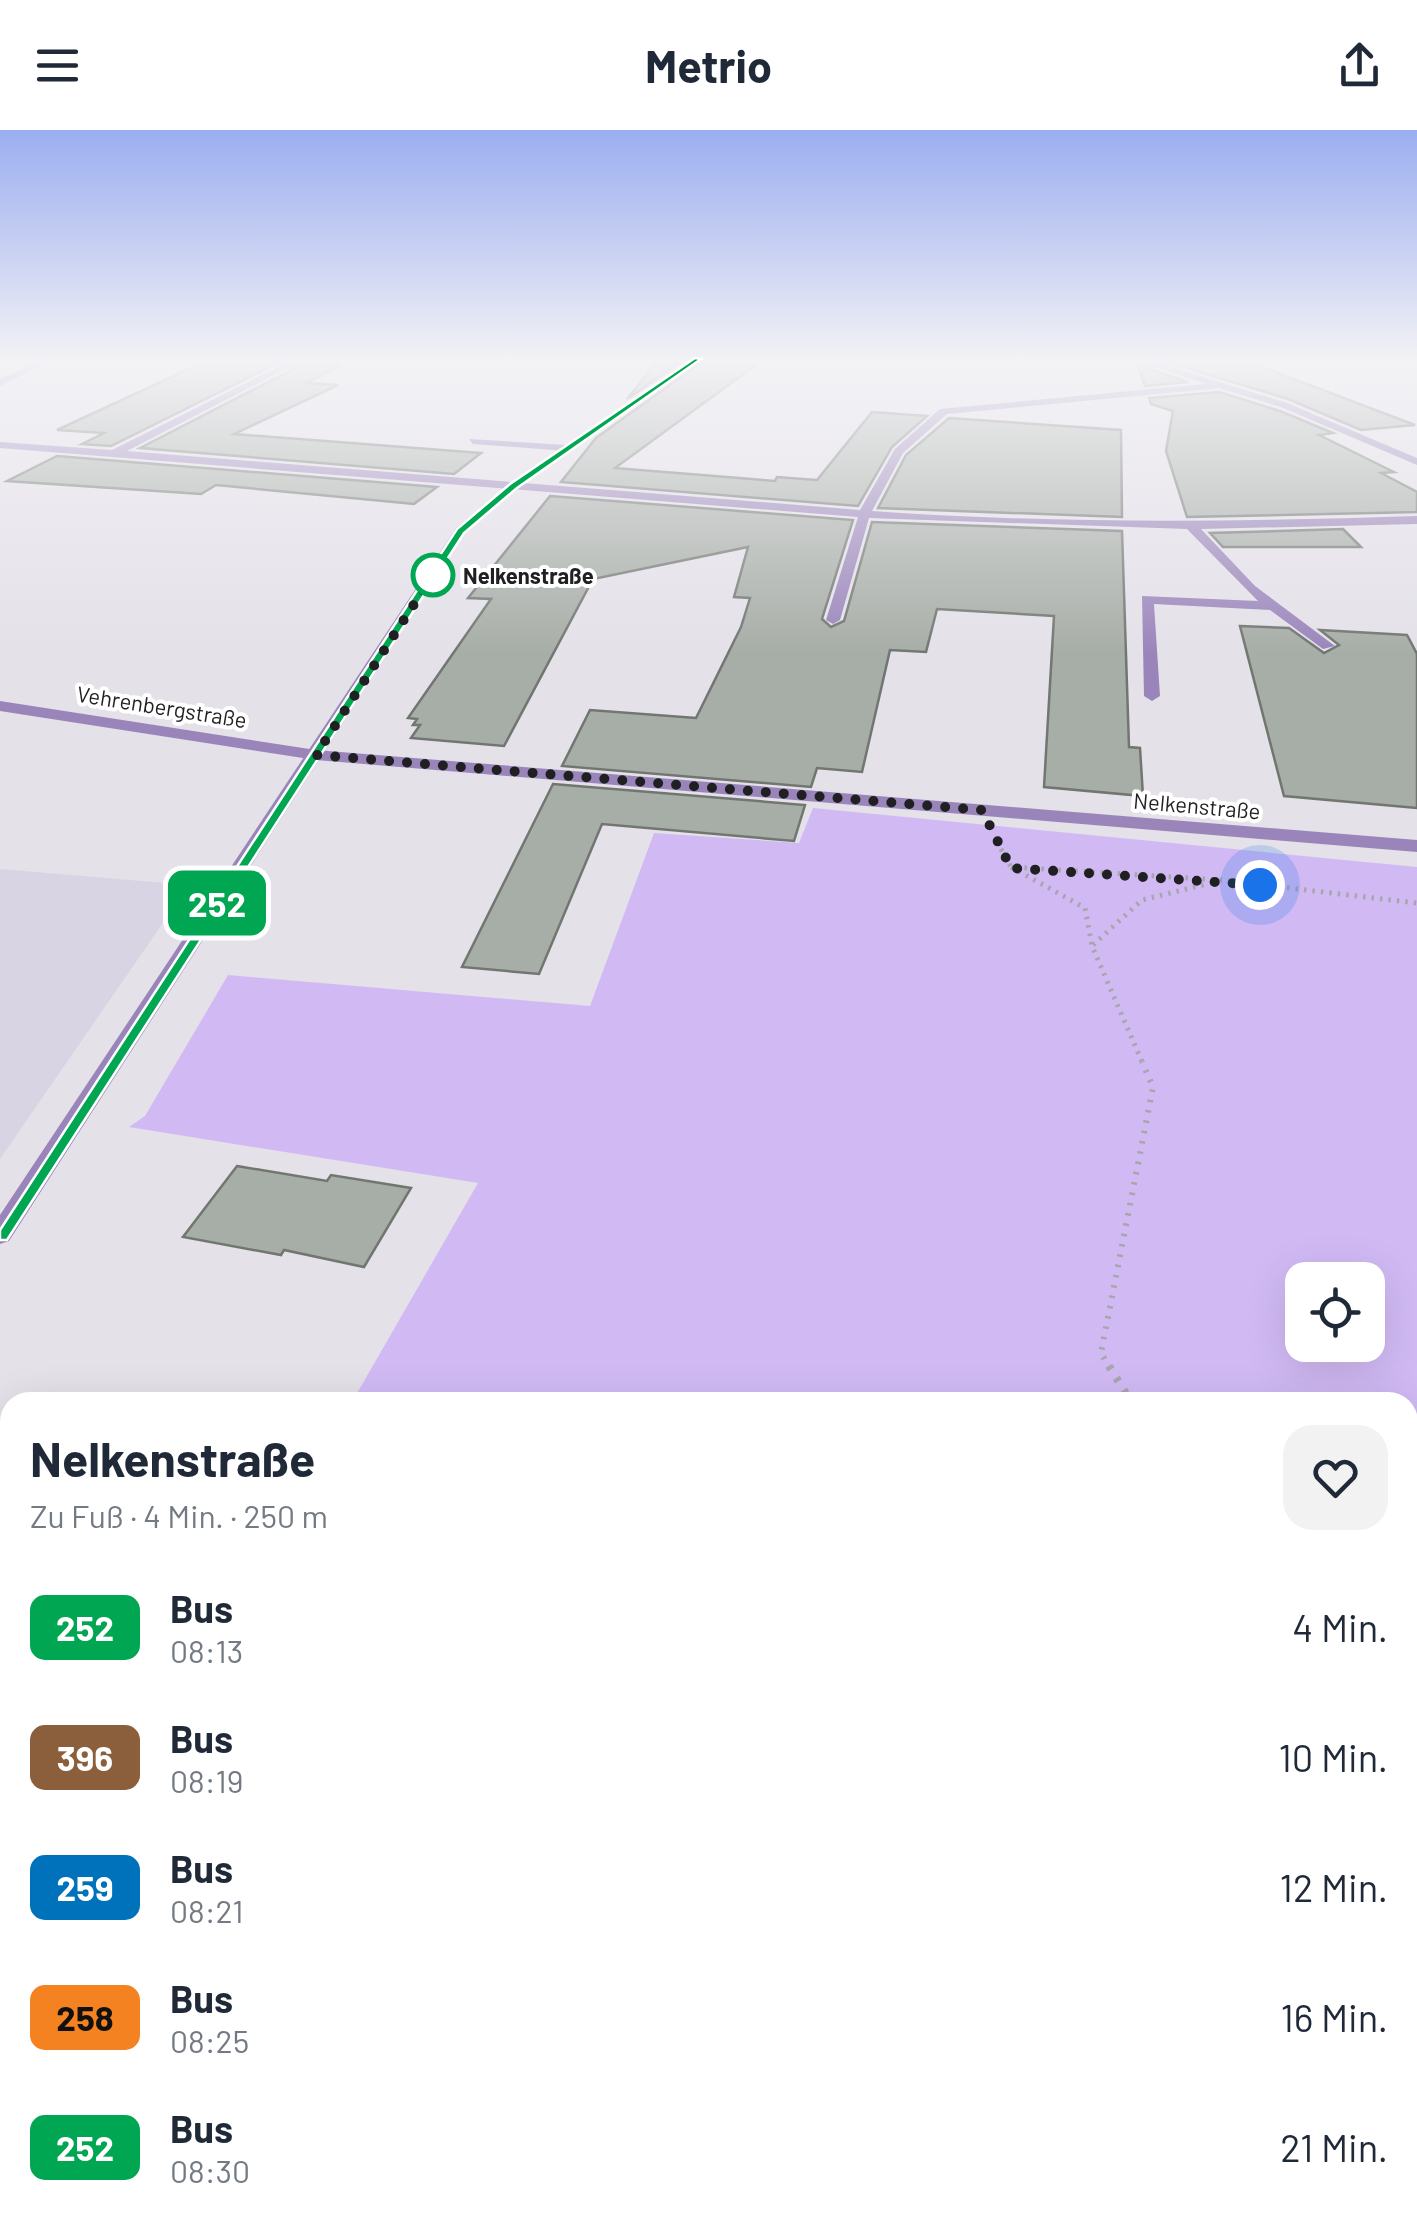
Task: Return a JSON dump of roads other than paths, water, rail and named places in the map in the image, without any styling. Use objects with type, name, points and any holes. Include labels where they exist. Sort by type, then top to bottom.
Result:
[{"type":"street","points":[[176,457],[861,516],[1190,526],[1417,520]]},
{"type":"street","points":[[0,1235],[460,531],[554,457]]},
{"type":"street","points":[[833,620],[861,516],[895,457]]},
{"type":"street","points":[[1190,526],[1270,606],[1328,646]]},
{"type":"street","points":[[1152,696],[1147,599],[1270,606]]},
{"type":"street","name":"Vehrenbergstraße","points":[[0,706],[316,755]]},
{"type":"street","name":"Nelkenstraße","points":[[316,755],[1417,846]]},
{"type":"place","name":"Nelkenstraße","points":[[433,575]]}]
